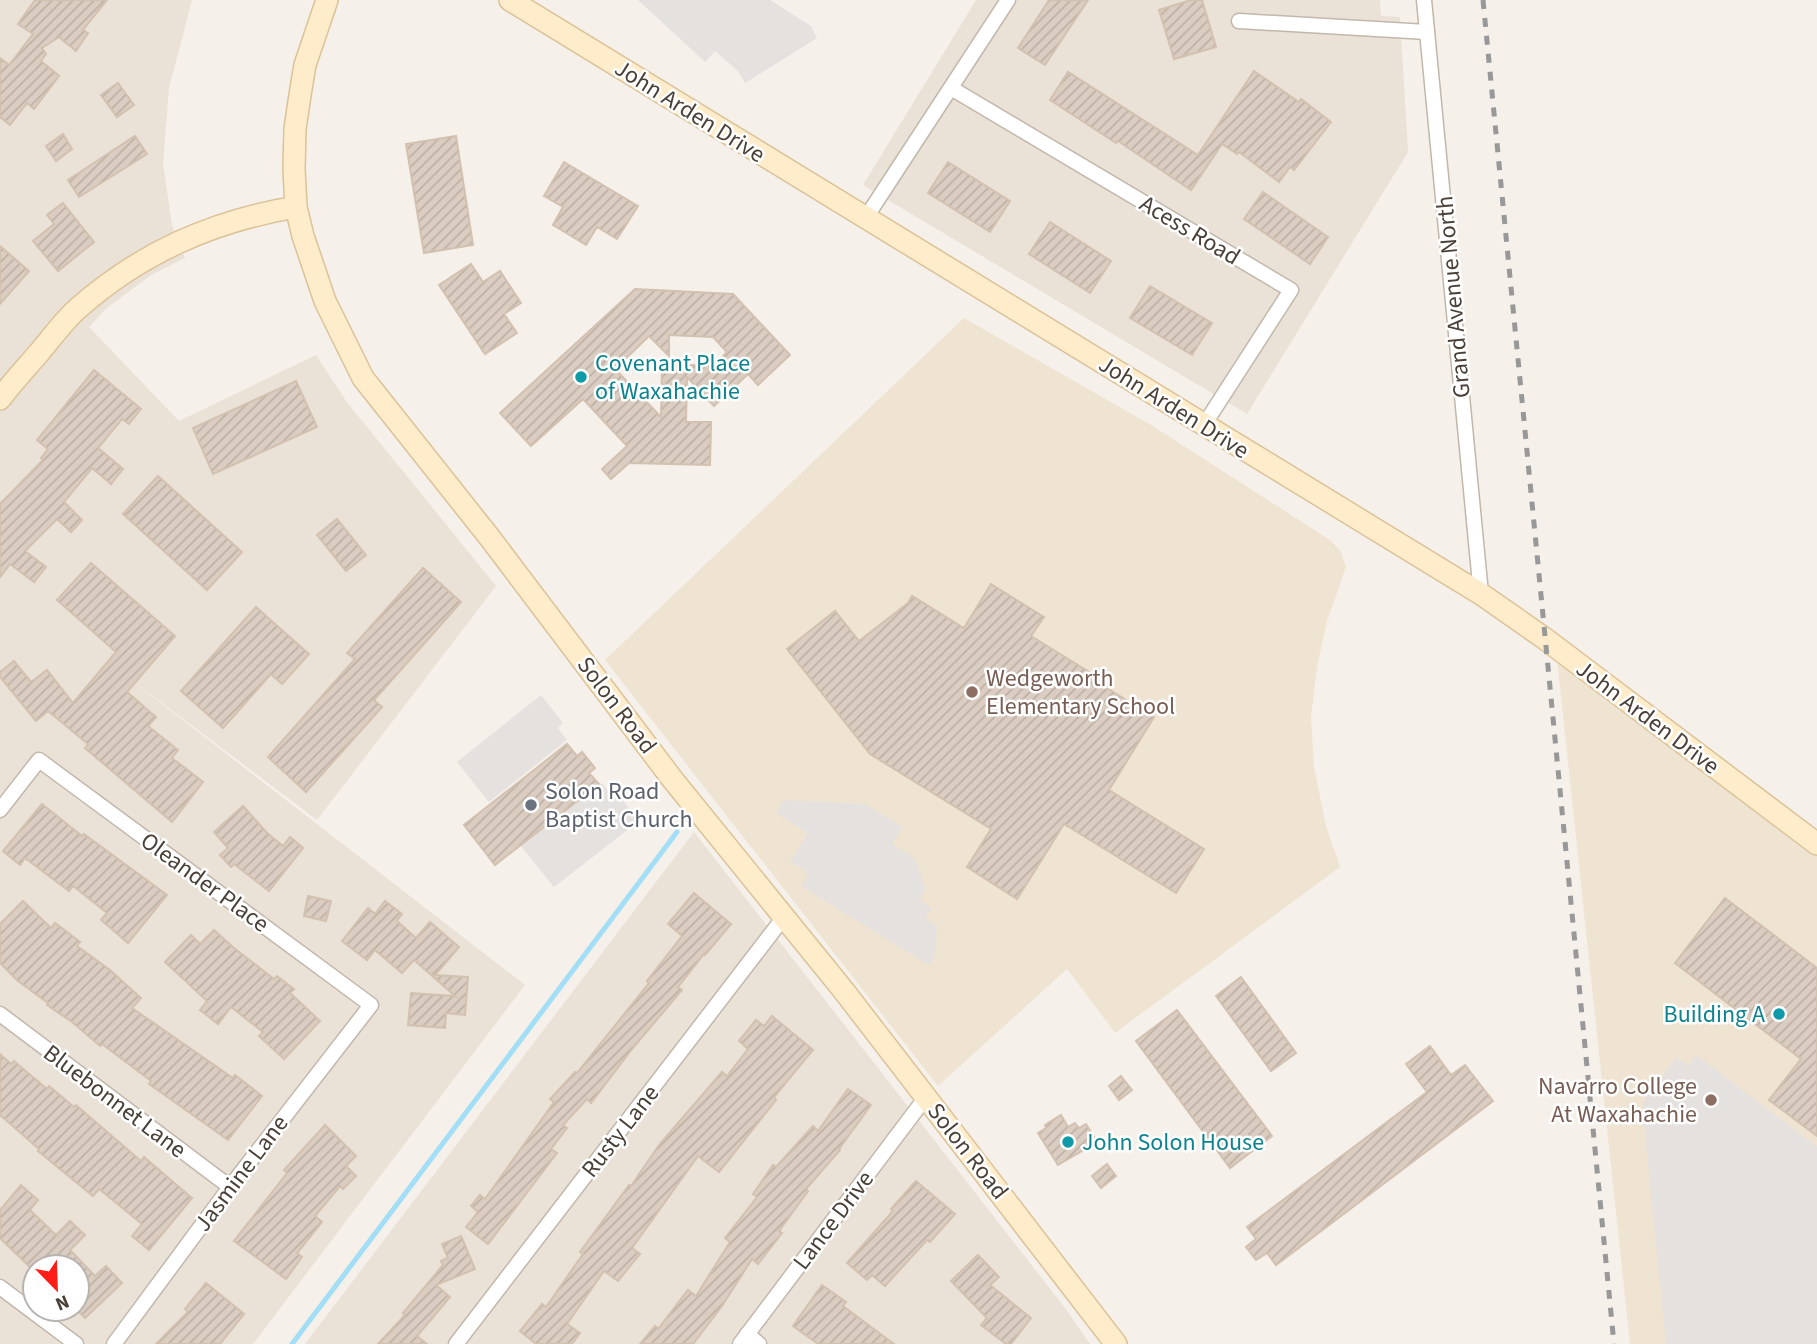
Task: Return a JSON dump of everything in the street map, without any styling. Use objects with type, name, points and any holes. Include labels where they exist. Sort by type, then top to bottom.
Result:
[{"type":"street","name":"Solon Road","points":[[327,0],[305,65],[300,95],[295,129],[296,206],[325,301],[363,378],[490,538],[673,780],[926,1097],[1116,1344]]},
{"type":"street","name":"John Arden Drive","points":[[510,0],[1481,594],[1544,638],[1817,844]]},
{"type":"street","points":[[865,219],[1008,0]]},
{"type":"street","name":"Grand Avenue North","points":[[1424,0],[1481,594]]},
{"type":"street","points":[[1239,21],[1427,32]]},
{"type":"street","name":"Acess Road","points":[[951,88],[1291,289],[1203,425]]},
{"type":"street","points":[[0,400],[75,312],[123,272],[214,226],[253,214],[296,206]]},
{"type":"street","name":"Oleander Place","points":[[0,810],[39,760],[371,1005]]},
{"type":"street","name":"Rusty Lane","points":[[456,1344],[784,917]]},
{"type":"street","name":"Jasmine Lane","points":[[114,1344],[230,1187],[371,1005]]},
{"type":"street","name":"Bluebonnet Lane","points":[[0,1014],[230,1187]]},
{"type":"street","name":"Lance Drive","points":[[743,1339],[926,1097]]},
{"type":"street","points":[[0,1287],[76,1344]]},
{"type":"street","points":[[743,1339],[759,1344]]},
{"type":"shaded area","points":[[0,0],[192,0],[169,88],[163,164],[172,225],[185,258],[151,275],[108,307],[89,327],[179,421],[316,355],[346,401],[496,586],[317,820],[113,666],[525,985],[253,1344],[0,1344]]},
{"type":"shaded area","points":[[638,0],[770,0],[811,26],[817,38],[745,83],[738,71],[715,51],[705,62]]},
{"type":"shaded area","points":[[976,0],[1380,0],[1381,16],[1400,17],[1408,152],[1247,414],[863,185]]},
{"type":"shaded area","name":"Wedgeworth Elementary School","points":[[964,318],[1151,425],[1330,540],[1340,550],[1346,567],[1327,621],[1317,667],[1311,717],[1314,767],[1326,826],[1340,867],[1115,1033],[1067,969],[938,1086],[605,660]]},
{"type":"shaded area","name":"Navarro College At Waxahachie","points":[[1557,659],[1817,856],[1817,1344],[1630,1344]]},
{"type":"shaded area","points":[[541,695],[563,723],[558,728],[567,740],[489,802],[457,762]]},
{"type":"shaded area","points":[[602,783],[612,796],[617,793],[639,821],[554,887],[521,846]]},
{"type":"shaded area","points":[[784,800],[865,804],[902,827],[892,844],[914,858],[926,888],[919,900],[931,908],[925,918],[937,927],[936,953],[929,965],[801,886],[809,873],[790,861],[808,833],[776,813]]},
{"type":"shaded area","points":[[694,832],[1065,1308],[1090,1344],[305,1344]]},
{"type":"shaded area","points":[[1696,1055],[1817,1147],[1817,1344],[1666,1344],[1643,1113],[1645,1099],[1676,1058],[1689,1066]]},
{"type":"building","points":[[35,0],[107,0],[83,30],[88,33],[76,51],[59,37],[42,48],[46,54],[41,61],[59,76],[34,109],[27,103],[10,125],[0,117],[0,58],[9,65],[33,34],[18,24]]},
{"type":"building","points":[[1049,0],[1088,0],[1045,65],[1018,48]]},
{"type":"building","points":[[1191,0],[1202,0],[1216,47],[1174,59],[1159,10]]},
{"type":"building","points":[[1254,71],[1299,102],[1301,99],[1331,122],[1294,170],[1290,167],[1279,182],[1239,152],[1237,154],[1222,144],[1191,190],[1050,100],[1068,72],[1198,155]]},
{"type":"building","points":[[118,83],[134,105],[117,117],[101,95]]},
{"type":"building","points":[[63,134],[72,149],[56,161],[46,146]]},
{"type":"building","points":[[135,136],[147,154],[79,197],[68,180]]},
{"type":"building","points":[[456,136],[473,245],[424,253],[406,144]]},
{"type":"building","points":[[564,162],[638,206],[617,239],[597,227],[586,245],[553,225],[563,207],[544,196]]},
{"type":"building","points":[[948,162],[1010,201],[990,232],[928,193]]},
{"type":"building","points":[[1263,192],[1328,237],[1310,264],[1244,219]]},
{"type":"building","points":[[63,203],[94,242],[58,271],[33,241],[54,224],[47,215]]},
{"type":"building","points":[[1050,222],[1111,261],[1090,293],[1029,254]]},
{"type":"building","points":[[0,246],[29,271],[0,304]]},
{"type":"building","points":[[471,264],[483,282],[500,271],[521,303],[504,314],[517,333],[485,354],[439,285]]},
{"type":"building","points":[[1150,286],[1212,323],[1192,355],[1130,318]]},
{"type":"building","name":"Covenant Place of Waxahachie","points":[[635,289],[733,294],[790,355],[758,385],[748,374],[714,406],[687,377],[686,422],[711,422],[710,465],[629,463],[611,479],[602,469],[627,446],[583,399],[531,446],[500,413]],"holes":[[[669,335],[713,337],[727,352],[714,366],[662,364],[661,417],[615,369],[649,336],[669,356]]]},
{"type":"building","points":[[94,370],[141,409],[129,424],[122,419],[98,448],[123,469],[111,484],[92,468],[64,502],[82,520],[71,532],[57,519],[25,551],[46,567],[34,582],[10,564],[0,577],[0,504],[43,460],[41,458],[48,449],[37,440]]},
{"type":"building","points":[[296,381],[317,427],[213,474],[193,428]]},
{"type":"building","points":[[158,476],[242,552],[207,590],[123,514]]},
{"type":"building","points":[[337,519],[366,555],[346,571],[317,535]]},
{"type":"building","points":[[91,563],[175,636],[127,692],[156,717],[148,726],[178,750],[172,758],[203,782],[172,822],[85,748],[88,744],[48,711],[36,721],[0,677],[0,672],[14,661],[31,682],[47,670],[73,703],[116,652],[57,600]]},
{"type":"building","points":[[423,568],[461,602],[374,700],[382,707],[306,792],[268,757],[355,659],[347,653]]},
{"type":"building","points":[[991,584],[1044,617],[1031,636],[1091,673],[1089,677],[1154,717],[1109,790],[1204,849],[1176,893],[1064,824],[1017,899],[967,867],[991,829],[870,754],[787,649],[835,611],[859,641],[908,603],[912,596],[964,628]]},
{"type":"building","points":[[256,607],[309,654],[282,684],[271,674],[223,728],[181,691]]},
{"type":"building","name":"Solon Road Baptist Church","points":[[567,744],[577,756],[582,752],[595,768],[589,773],[599,784],[495,865],[464,825]]},
{"type":"building","points":[[42,804],[82,836],[84,834],[167,895],[128,943],[101,920],[107,913],[73,886],[69,891],[25,858],[20,865],[3,851]]},
{"type":"building","points":[[243,806],[267,833],[283,846],[290,837],[303,848],[269,891],[234,864],[231,867],[220,855],[228,848],[214,832]]},
{"type":"building","points":[[694,893],[731,924],[678,987],[682,990],[591,1103],[587,1099],[563,1125],[567,1128],[551,1149],[557,1153],[488,1244],[466,1227],[478,1212],[471,1206],[480,1195],[485,1199],[554,1102],[550,1099],[575,1072],[577,1073],[649,983],[647,981],[682,936],[668,924]]},
{"type":"building","points":[[308,896],[331,901],[326,921],[304,916]]},
{"type":"building","name":"Building A","points":[[1725,898],[1817,968],[1817,1136],[1769,1100],[1801,1059],[1675,963]]},
{"type":"building","points":[[23,901],[51,928],[55,923],[80,942],[77,946],[110,970],[141,998],[132,1008],[233,1078],[235,1075],[262,1096],[228,1140],[149,1084],[151,1081],[47,1005],[48,1003],[18,981],[0,963],[0,924]]},
{"type":"building","points":[[385,901],[402,914],[397,921],[416,938],[430,922],[459,947],[435,975],[468,977],[465,1015],[446,1013],[445,1028],[408,1025],[411,993],[455,996],[414,960],[402,973],[375,950],[367,960],[342,941],[368,908],[375,914]]},
{"type":"building","points":[[214,930],[274,979],[277,976],[294,989],[290,993],[320,1021],[284,1059],[259,1036],[263,1032],[231,1007],[218,1024],[200,1010],[207,1001],[165,962],[191,935],[200,944]]},
{"type":"building","points":[[1241,977],[1296,1053],[1271,1071],[1216,996]]},
{"type":"building","points":[[1177,1010],[1272,1136],[1230,1168],[1136,1041]]},
{"type":"building","points":[[772,1016],[813,1050],[774,1097],[776,1100],[719,1172],[698,1156],[632,1248],[640,1254],[618,1281],[604,1271],[567,1324],[580,1333],[572,1344],[536,1344],[520,1331],[542,1304],[546,1307],[583,1254],[580,1252],[659,1145],[722,1072],[727,1076],[748,1049],[739,1041],[756,1020],[764,1026]]},
{"type":"building","points":[[1430,1046],[1451,1075],[1465,1065],[1493,1101],[1276,1265],[1267,1253],[1256,1260],[1246,1247],[1256,1239],[1247,1227],[1427,1092],[1406,1064]]},
{"type":"building","points":[[0,1054],[11,1064],[14,1061],[47,1089],[49,1086],[74,1107],[76,1105],[141,1161],[144,1157],[192,1198],[149,1250],[132,1236],[142,1224],[99,1189],[93,1196],[38,1151],[39,1149],[0,1115]]},
{"type":"building","points":[[1121,1076],[1132,1090],[1119,1100],[1109,1086]]},
{"type":"building","points":[[848,1089],[871,1105],[840,1150],[806,1189],[808,1191],[779,1231],[782,1233],[758,1264],[752,1259],[722,1306],[693,1344],[640,1344],[655,1326],[658,1329],[688,1290],[696,1296],[730,1242],[725,1238],[757,1197],[753,1194],[773,1165],[776,1167],[813,1126],[818,1131]]},
{"type":"building","name":"John Solon House","points":[[1061,1115],[1068,1127],[1075,1123],[1079,1128],[1086,1124],[1096,1140],[1058,1165],[1038,1133]]},
{"type":"building","points":[[325,1125],[356,1156],[346,1166],[356,1176],[343,1189],[340,1186],[315,1216],[322,1222],[297,1253],[302,1257],[286,1279],[234,1241],[287,1173],[284,1170]]},
{"type":"building","points":[[1107,1164],[1116,1176],[1101,1188],[1092,1176]]},
{"type":"building","points":[[916,1181],[955,1214],[885,1286],[872,1275],[867,1280],[847,1263]]},
{"type":"building","points":[[21,1185],[38,1200],[30,1210],[56,1235],[70,1221],[85,1235],[70,1250],[73,1253],[21,1253],[21,1258],[0,1238],[0,1210]]},
{"type":"building","points":[[461,1236],[475,1269],[436,1285],[450,1297],[417,1336],[427,1344],[378,1344],[405,1315],[403,1313],[443,1265],[441,1261],[448,1258],[442,1244]]},
{"type":"building","points":[[978,1255],[999,1277],[990,1285],[1031,1318],[1011,1344],[1006,1344],[981,1325],[987,1318],[951,1281]]},
{"type":"building","points":[[106,1266],[122,1283],[91,1312],[91,1272],[95,1276]]},
{"type":"building","points":[[206,1283],[244,1314],[220,1344],[156,1344],[188,1312],[185,1309]]},
{"type":"building","points":[[822,1285],[846,1302],[843,1306],[894,1344],[818,1344],[793,1326]]},
{"type":"waterway","points":[[292,1344],[677,832]]},
{"type":"railway","points":[[1483,0],[1614,1344]]},
{"type":"place","name":"Covenant Place of Waxahachie","points":[[581,377]]},
{"type":"place","name":"Wedgeworth Elementary School","points":[[972,692]]},
{"type":"place","name":"Solon Road Baptist Church","points":[[531,805]]},
{"type":"place","name":"Building A","points":[[1779,1014]]},
{"type":"place","name":"Navarro College At Waxahachie","points":[[1711,1100]]},
{"type":"place","name":"John Solon House","points":[[1068,1142]]}]
